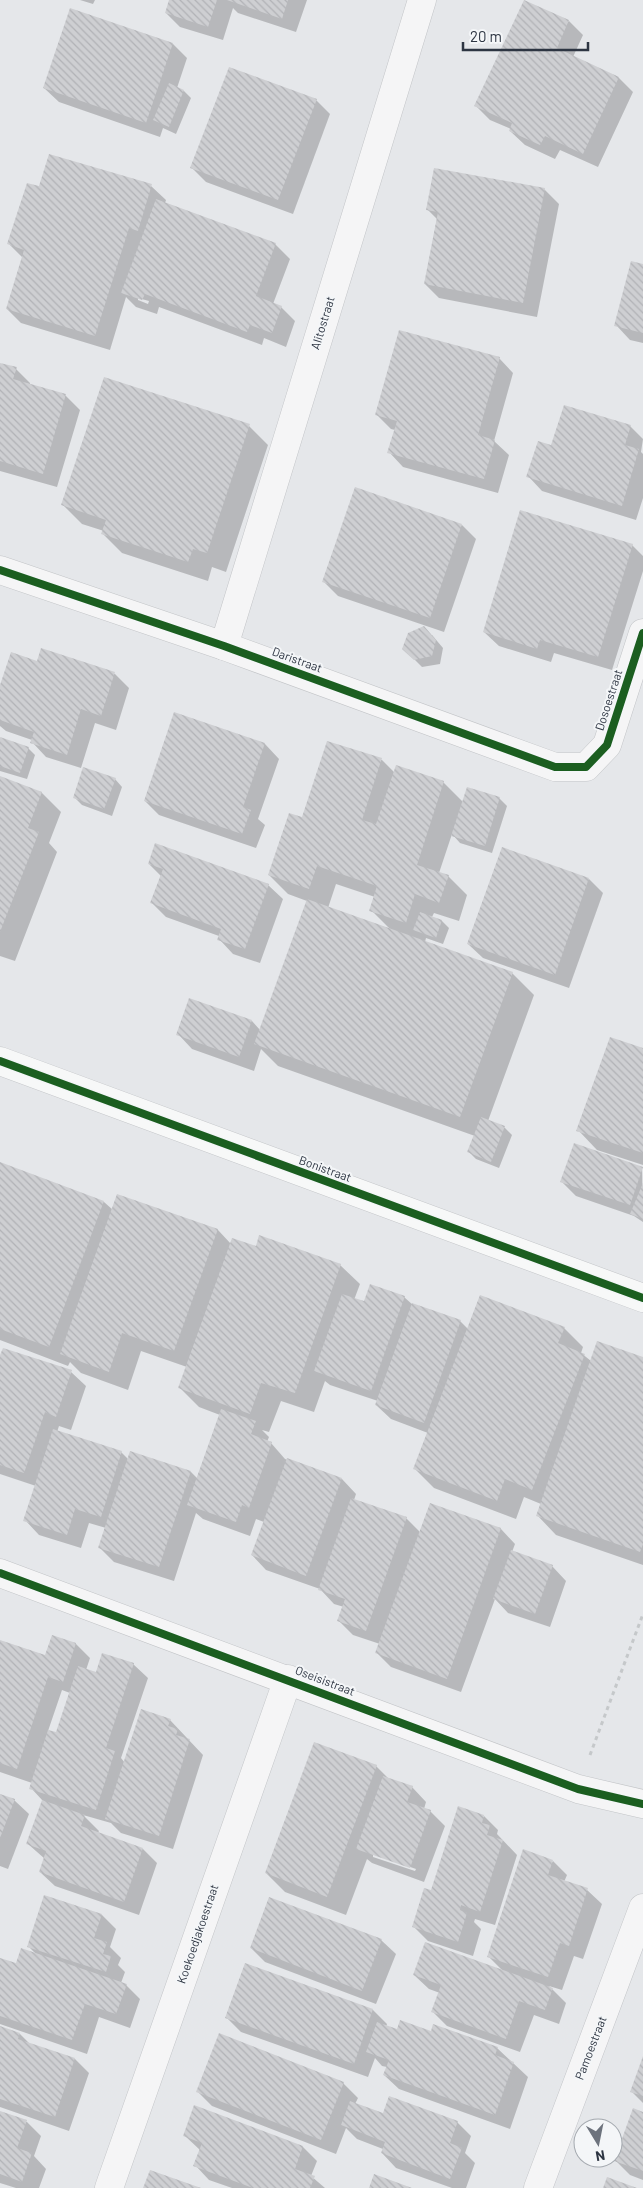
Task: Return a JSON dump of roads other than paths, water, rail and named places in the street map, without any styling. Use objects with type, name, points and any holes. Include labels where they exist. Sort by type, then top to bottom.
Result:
[{"type":"street","name":"Alitostraat","points":[[224,646],[422,0]]},
{"type":"street","name":"Daristraat","points":[[0,570],[224,646],[555,767],[586,767]]},
{"type":"street","name":"Dosoestraat","points":[[586,767],[607,745],[643,632]]},
{"type":"street","name":"Bonistraat","points":[[0,1061],[643,1298]]},
{"type":"street","name":"Oseisistraat","points":[[0,1573],[288,1679],[578,1789],[643,1804]]},
{"type":"street","name":"Koekoedjakoestraat","points":[[109,2188],[288,1679]]},
{"type":"street","name":"Pamoestraat","points":[[538,2188],[643,1908]]}]
